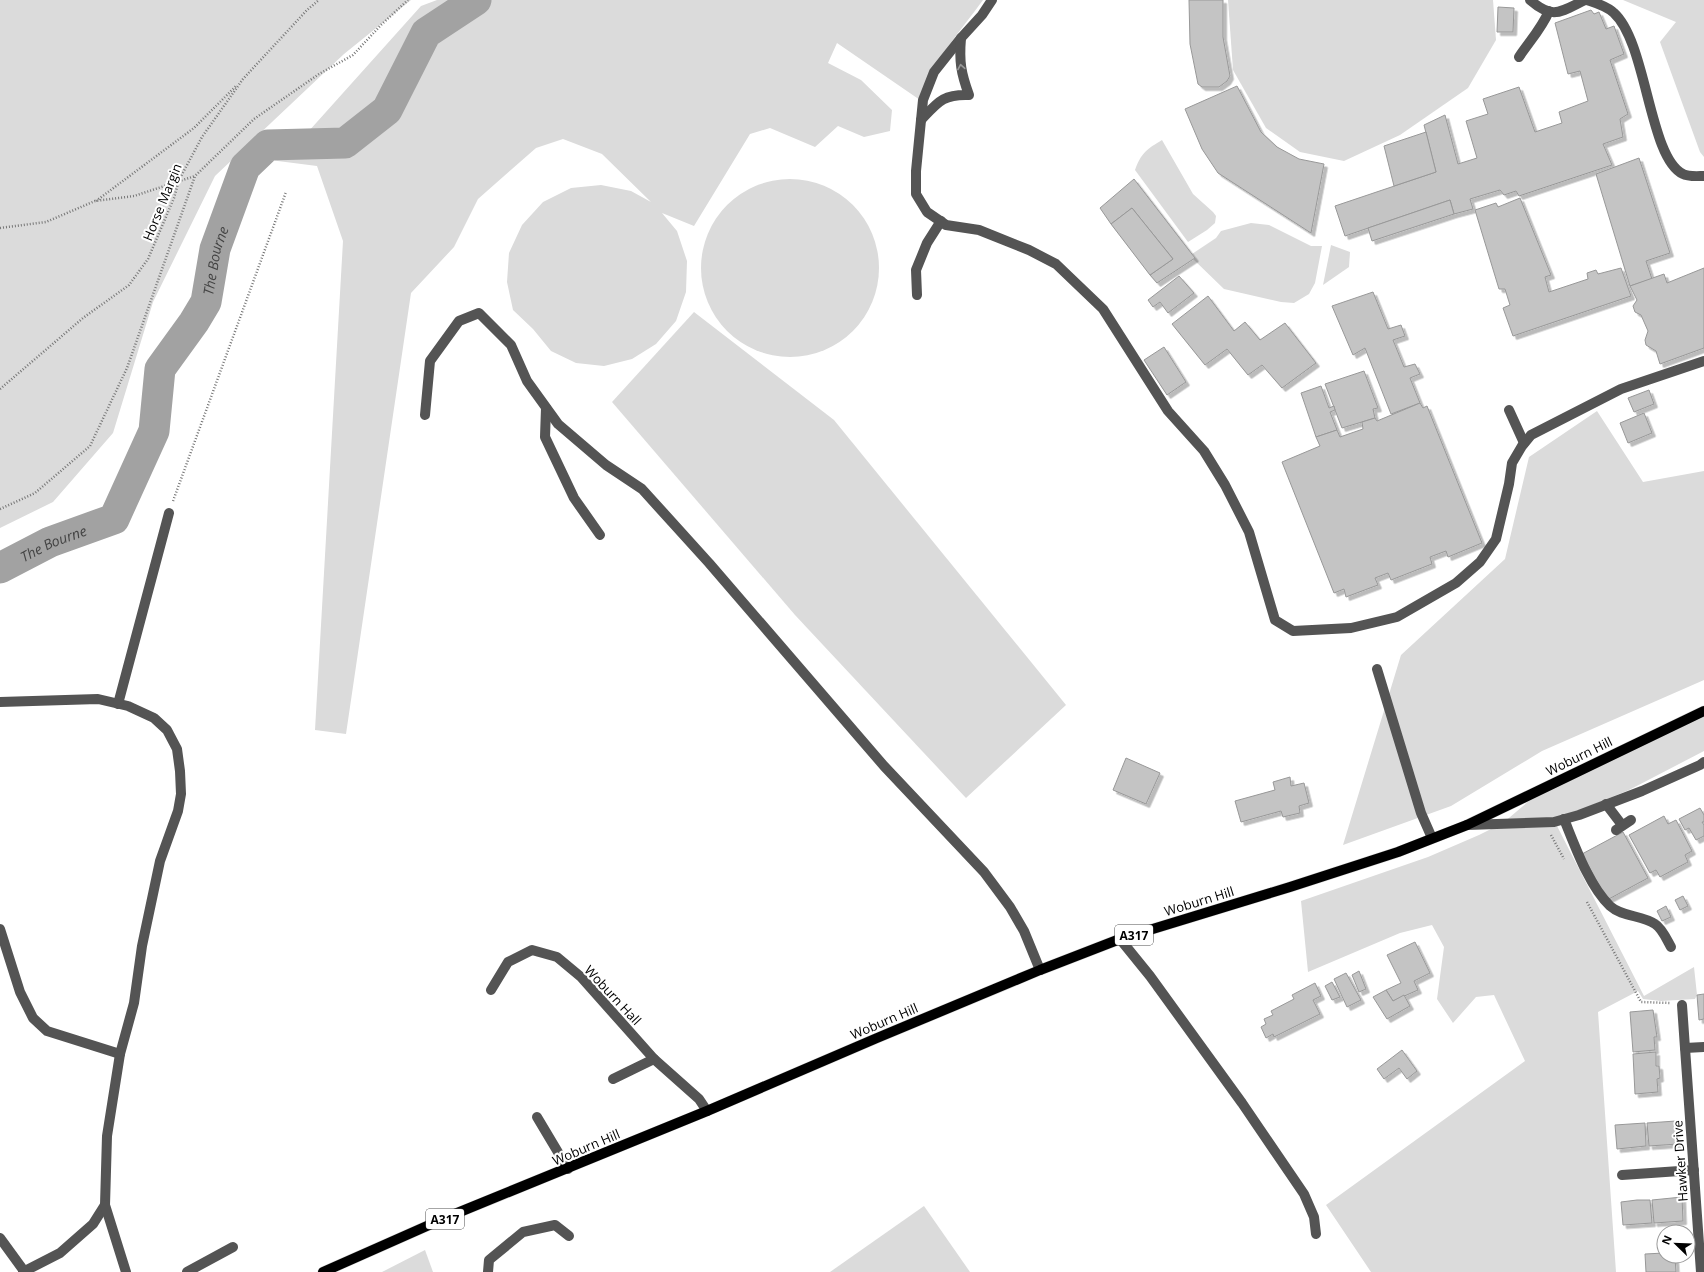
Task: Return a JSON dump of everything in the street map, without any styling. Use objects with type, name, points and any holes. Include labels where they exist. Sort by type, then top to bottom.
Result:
[{"type":"main road","name":"Woburn Hill","points":[[323,1272],[445,1218],[568,1169],[1040,970],[1120,939],[1398,852],[1467,825],[1704,711]]},
{"type":"street","points":[[992,0],[982,15],[961,38],[934,72],[923,100],[916,171],[916,194],[927,212],[946,224],[958,228],[979,230],[1028,250],[1056,264],[1103,309],[1168,411],[1204,451],[1225,485],[1249,532],[1275,620],[1293,631],[1351,628],[1397,617],[1456,583],[1480,562],[1496,539],[1509,484],[1512,463],[1524,443],[1531,435],[1621,389],[1704,361]]},
{"type":"street","points":[[1530,0],[1540,9],[1549,12],[1556,13],[1586,0],[1602,6],[1614,13],[1627,29],[1662,146],[1672,166],[1684,175],[1704,176]]},
{"type":"street","points":[[1519,57],[1545,22],[1549,12]]},
{"type":"street","points":[[921,120],[945,97],[958,94],[969,95],[963,79],[960,60],[961,38]]},
{"type":"street","points":[[917,295],[916,270],[927,243],[941,221]]},
{"type":"street","points":[[426,415],[430,361],[459,321],[479,313],[511,345],[528,381],[558,424],[600,460],[642,489],[709,562],[884,766],[984,872],[1010,907],[1024,931],[1040,970]]},
{"type":"street","points":[[546,408],[545,437],[574,498],[600,534]]},
{"type":"street","points":[[1509,410],[1524,443]]},
{"type":"street","points":[[118,704],[169,513]]},
{"type":"street","points":[[1377,669],[1421,813],[1432,838]]},
{"type":"street","points":[[0,702],[98,699],[128,706],[154,718],[167,730],[177,749],[181,794],[174,826],[160,861],[142,946],[134,1003],[120,1054],[107,1136],[106,1205],[126,1272]]},
{"type":"street","name":"Woburn Hill","points":[[1467,825],[1544,822],[1564,819],[1642,791],[1704,762]]},
{"type":"street","points":[[1606,804],[1623,825]]},
{"type":"street","points":[[1564,819],[1578,856],[1600,894],[1611,907],[1631,916],[1642,918],[1656,924],[1671,947]]},
{"type":"street","points":[[0,929],[20,992],[32,1018],[47,1031],[120,1054]]},
{"type":"street","points":[[1120,939],[1150,976],[1304,1194],[1314,1217],[1316,1234]]},
{"type":"street","name":"Woburn Hall","points":[[491,990],[508,962],[532,950],[557,957],[581,978],[654,1059],[699,1099],[707,1111]]},
{"type":"street","name":"Hawker Drive","points":[[1682,1005],[1701,1272]]},
{"type":"street","points":[[1685,1048],[1704,1047]]},
{"type":"street","points":[[613,1079],[654,1059]]},
{"type":"street","points":[[537,1117],[568,1169]]},
{"type":"street","points":[[1622,1175],[1694,1170]]},
{"type":"street","points":[[0,1238],[24,1272],[60,1253],[92,1224],[106,1205]]},
{"type":"street","points":[[488,1272],[489,1260],[523,1232],[555,1225],[569,1236]]},
{"type":"street","points":[[187,1272],[233,1247]]},
{"type":"path","name":"Horse Margin","points":[[0,389],[83,318],[129,285],[148,260],[174,198],[179,180],[202,137],[243,79],[307,10],[319,0]]},
{"type":"path","points":[[0,509],[35,493],[90,446],[128,368],[195,176],[254,119],[318,74],[353,55],[381,25],[408,0]]},
{"type":"path","points":[[0,228],[46,222],[95,201],[194,128],[243,79]]},
{"type":"path","points":[[95,201],[134,196],[195,176]]},
{"type":"path","points":[[169,513],[286,192]]},
{"type":"path","points":[[1544,822],[1565,862]]},
{"type":"path","points":[[1584,897],[1641,1002],[1654,1003]]},
{"type":"shaded area","points":[[0,0],[411,0],[344,54],[215,176],[153,302],[113,433],[53,502],[0,528]]},
{"type":"shaded area","points":[[437,0],[983,0],[938,61],[924,87],[920,100],[837,43],[828,63],[861,80],[892,110],[890,131],[864,137],[838,126],[815,147],[770,128],[750,134],[694,226],[662,213],[677,231],[687,261],[686,292],[676,321],[656,344],[632,359],[604,366],[576,363],[551,351],[533,329],[513,310],[507,282],[509,253],[522,225],[543,202],[571,188],[601,185],[631,191],[651,202],[602,154],[563,139],[536,148],[478,199],[454,247],[411,293],[346,734],[315,730],[343,241],[317,166],[270,160],[308,132],[421,6]]},
{"type":"shaded area","points":[[1228,0],[1493,0],[1496,40],[1468,88],[1400,135],[1344,161],[1300,152],[1266,128],[1233,70]]},
{"type":"shaded area","points":[[1623,0],[1704,0],[1704,157],[1700,152],[1660,42],[1676,22]]},
{"type":"shaded area","points":[[1162,140],[1193,194],[1216,216],[1215,223],[1188,242],[1135,170],[1142,155]]},
{"type":"shaded area","points":[[799,179],[824,185],[832,189],[847,199],[859,211],[873,234],[878,251],[878,285],[873,302],[859,325],[847,337],[824,351],[807,356],[781,357],[756,351],[748,347],[733,337],[721,325],[707,302],[702,285],[701,259],[707,234],[711,226],[721,211],[733,199],[756,185],[773,180]]},
{"type":"shaded area","points":[[1251,223],[1269,225],[1311,246],[1322,246],[1315,283],[1309,294],[1294,303],[1281,302],[1224,289],[1193,259],[1195,258],[1192,254],[1216,238],[1221,231]]},
{"type":"shaded area","points":[[1331,245],[1350,252],[1349,267],[1323,285]]},
{"type":"shaded area","points":[[694,312],[834,420],[1066,705],[966,798],[795,615],[612,402]]},
{"type":"shaded area","points":[[1597,411],[1643,482],[1704,471],[1704,680],[1542,751],[1451,806],[1343,845],[1401,655],[1505,559],[1529,457]]},
{"type":"shaded area","points":[[1704,716],[1704,751],[1629,790],[1568,815],[1556,824],[1644,996],[1694,967],[1697,995],[1695,999],[1661,1001],[1643,999],[1638,991],[1598,1012],[1616,1272],[1371,1272],[1326,1205],[1525,1061],[1494,995],[1476,997],[1453,1023],[1437,999],[1444,947],[1432,925],[1400,933],[1308,972],[1301,901],[1428,857],[1479,835],[1503,823],[1537,794]]},
{"type":"shaded area","points":[[924,1206],[970,1272],[830,1272]]},
{"type":"shaded area","points":[[425,1250],[433,1272],[382,1272]]},
{"type":"building","points":[[1189,0],[1223,0],[1223,37],[1230,76],[1227,81],[1219,87],[1202,87],[1198,84],[1190,44]]},
{"type":"building","points":[[1498,7],[1514,8],[1513,32],[1497,32]]},
{"type":"building","points":[[1591,10],[1594,14],[1599,12],[1606,29],[1614,26],[1624,54],[1610,60],[1628,114],[1620,119],[1623,137],[1603,144],[1612,165],[1519,196],[1516,191],[1504,195],[1500,190],[1470,199],[1473,209],[1454,214],[1450,200],[1345,236],[1335,206],[1436,172],[1424,125],[1445,115],[1458,164],[1477,158],[1466,121],[1488,114],[1483,99],[1519,87],[1535,132],[1562,123],[1559,112],[1588,101],[1580,71],[1568,74],[1555,23]]},
{"type":"building","points":[[1237,86],[1261,132],[1277,147],[1299,159],[1324,164],[1311,233],[1218,173],[1202,149],[1185,109]]},
{"type":"building","points":[[1426,132],[1436,172],[1394,186],[1384,146]]},
{"type":"building","points":[[1639,158],[1670,253],[1646,261],[1652,279],[1630,286],[1596,174]]},
{"type":"building","points":[[1134,179],[1195,258],[1157,283],[1150,275],[1173,259],[1132,208],[1111,224],[1100,208]]},
{"type":"building","points":[[1520,198],[1551,275],[1545,277],[1549,292],[1588,279],[1587,273],[1596,270],[1598,274],[1621,268],[1631,296],[1513,336],[1503,308],[1510,305],[1505,289],[1499,289],[1475,210],[1496,203],[1498,207]]},
{"type":"building","points":[[1450,200],[1454,214],[1372,241],[1368,228]]},
{"type":"building","points":[[1132,208],[1173,259],[1150,275],[1111,224]]},
{"type":"building","points":[[1704,268],[1704,348],[1660,364],[1656,351],[1646,345],[1645,340],[1648,331],[1641,315],[1635,312],[1633,306],[1637,300],[1630,286],[1664,274],[1667,283]]},
{"type":"building","points":[[1179,276],[1194,293],[1168,313],[1160,302],[1153,307],[1148,300]]},
{"type":"building","points":[[1373,292],[1388,329],[1401,325],[1405,336],[1393,340],[1404,367],[1415,364],[1420,374],[1410,378],[1420,403],[1391,414],[1365,348],[1353,355],[1332,306]]},
{"type":"building","points":[[1208,296],[1234,331],[1245,322],[1260,340],[1285,323],[1316,363],[1282,388],[1262,365],[1248,375],[1227,349],[1205,365],[1172,324]]},
{"type":"building","points":[[1164,347],[1186,382],[1167,395],[1144,360]]},
{"type":"building","points":[[1364,371],[1378,408],[1373,409],[1375,418],[1342,428],[1325,384]]},
{"type":"building","points":[[1321,386],[1329,408],[1334,406],[1335,410],[1330,412],[1337,430],[1316,437],[1301,393]]},
{"type":"building","points":[[1649,390],[1654,404],[1634,412],[1628,398]]},
{"type":"building","points":[[1420,403],[1423,408],[1427,406],[1482,543],[1448,557],[1446,551],[1430,557],[1432,564],[1391,580],[1388,573],[1375,578],[1378,585],[1346,597],[1344,589],[1334,593],[1282,462],[1320,446],[1316,437],[1337,430],[1340,437],[1363,429],[1362,422],[1375,418],[1377,421]]},
{"type":"building","points":[[1644,413],[1652,433],[1628,443],[1620,423]]},
{"type":"building","points":[[1126,758],[1160,773],[1146,804],[1113,790]]},
{"type":"building","points":[[1290,777],[1291,786],[1304,783],[1309,803],[1299,806],[1300,813],[1283,817],[1281,811],[1241,822],[1235,801],[1275,790],[1273,782]]},
{"type":"building","points":[[1700,808],[1704,815],[1704,822],[1702,822],[1704,825],[1704,836],[1696,840],[1689,828],[1685,830],[1679,819]]},
{"type":"building","points":[[1664,816],[1668,824],[1676,820],[1692,851],[1685,855],[1688,862],[1660,877],[1656,870],[1650,873],[1629,835]]},
{"type":"building","points":[[1623,832],[1648,878],[1607,900],[1582,854]]},
{"type":"building","points":[[1683,896],[1688,906],[1680,910],[1675,900]]},
{"type":"building","points":[[1666,906],[1671,917],[1662,921],[1657,911]]},
{"type":"building","points":[[1415,942],[1430,973],[1414,981],[1418,990],[1393,1001],[1386,990],[1401,983],[1387,955]]},
{"type":"building","points":[[1359,971],[1366,989],[1359,992],[1352,975]]},
{"type":"building","points":[[1346,973],[1361,1000],[1347,1007],[1334,979]]},
{"type":"building","points":[[1332,982],[1340,997],[1332,1000],[1325,986]]},
{"type":"building","points":[[1315,983],[1321,996],[1313,1000],[1320,1014],[1274,1037],[1273,1034],[1266,1038],[1261,1027],[1266,1024],[1264,1019],[1273,1015],[1271,1011],[1294,999],[1292,995]]},
{"type":"building","points":[[1386,990],[1393,1001],[1404,995],[1410,1006],[1387,1019],[1373,997]]},
{"type":"building","points":[[1704,994],[1704,1019],[1699,1020],[1697,995]]},
{"type":"building","points":[[1653,1010],[1657,1037],[1654,1037],[1655,1050],[1633,1052],[1630,1012]]},
{"type":"building","points":[[1402,1050],[1417,1071],[1407,1079],[1399,1068],[1384,1079],[1377,1069]]},
{"type":"building","points":[[1656,1052],[1656,1066],[1659,1066],[1660,1078],[1657,1079],[1658,1092],[1635,1094],[1633,1054]]},
{"type":"building","points":[[1676,1121],[1678,1144],[1649,1146],[1647,1123]]},
{"type":"building","points":[[1645,1123],[1646,1146],[1617,1149],[1615,1125]]},
{"type":"building","points":[[1682,1197],[1683,1221],[1654,1223],[1652,1200]]},
{"type":"building","points":[[1650,1200],[1652,1223],[1623,1225],[1621,1202]]},
{"type":"building","points":[[1656,1253],[1656,1264],[1675,1264],[1676,1272],[1646,1272],[1645,1254]]},
{"type":"waterway","name":"The Bourne","points":[[0,568],[50,542],[114,519],[154,431],[160,369],[194,322],[206,302],[215,249],[245,167],[268,145],[345,143],[387,110],[426,33],[476,0]]}]
